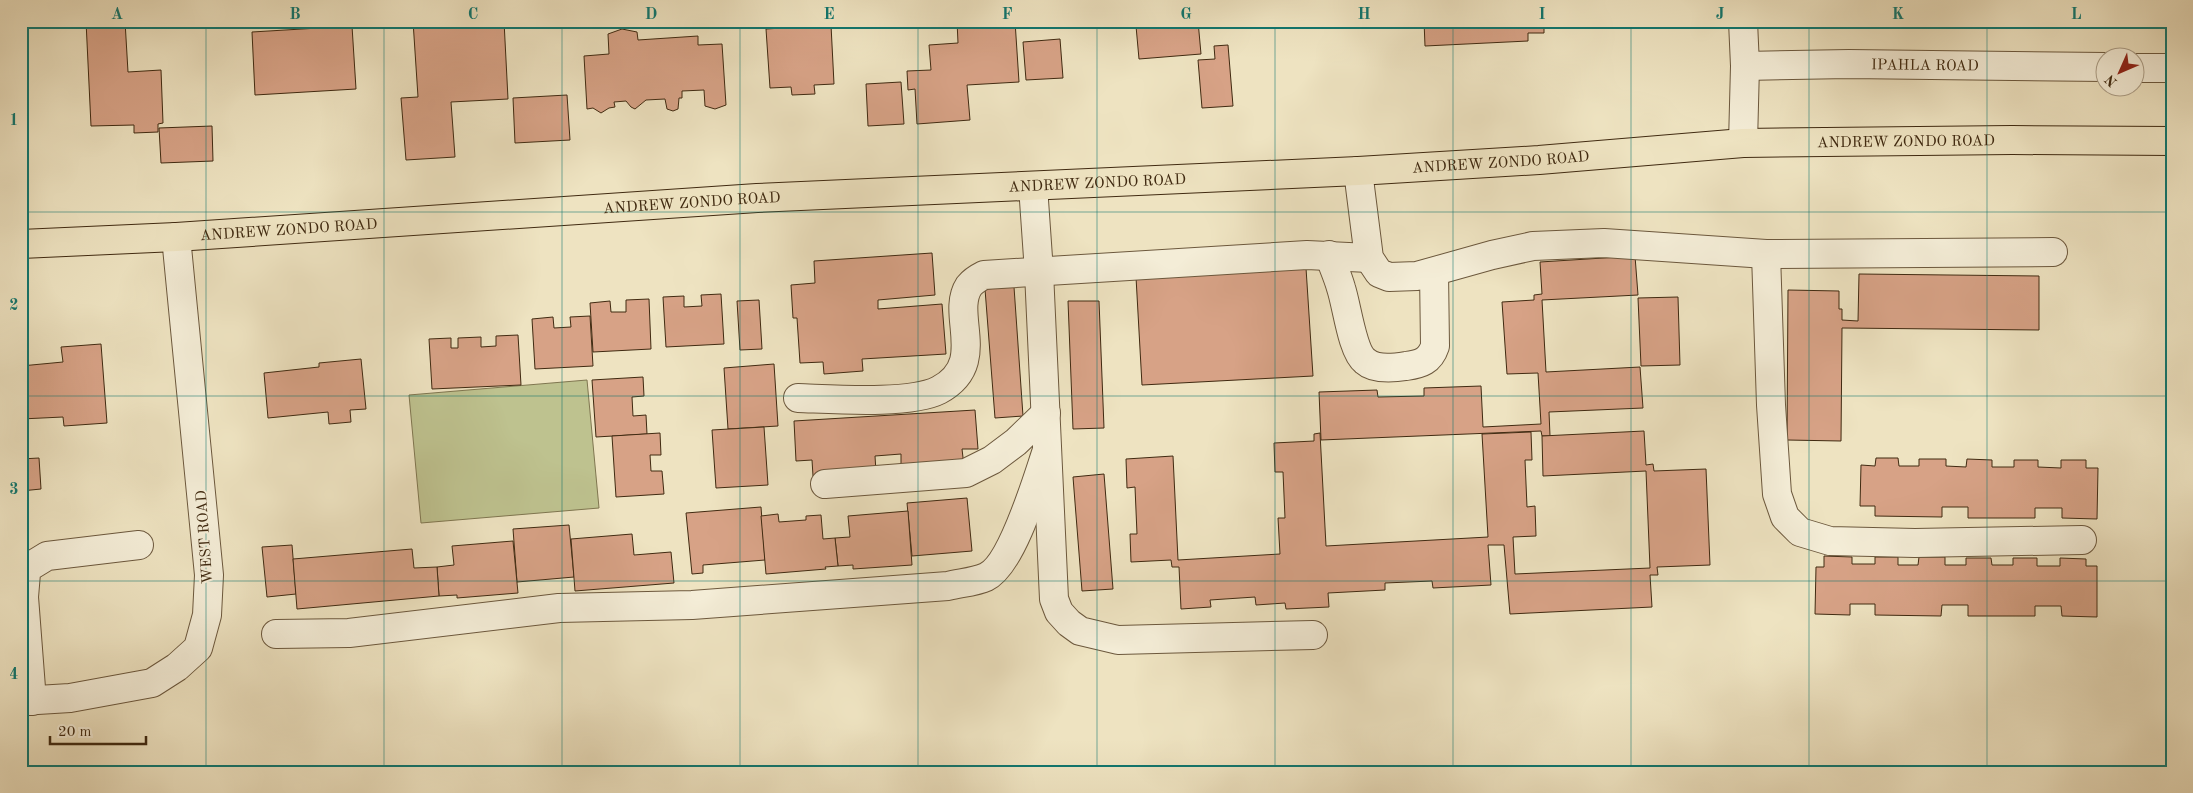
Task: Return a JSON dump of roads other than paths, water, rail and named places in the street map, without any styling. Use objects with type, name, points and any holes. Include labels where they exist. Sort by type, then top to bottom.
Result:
[{"type":"main road","name":"ANDREW ZONDO ROAD","points":[[21,244],[176,237],[757,198],[1358,171],[1539,160],[1743,143],[2012,140],[2172,141]]},
{"type":"street","points":[[1743,143],[1744,21]]},
{"type":"street","name":"IPAHLA ROAD","points":[[1745,66],[1849,64],[2096,67]]},
{"type":"street","points":[[2146,68],[2172,68]]},
{"type":"street","points":[[1358,171],[1369,258],[1379,273],[1390,277],[1417,276],[1492,255],[1542,246],[1604,243],[1766,254],[2054,252]]},
{"type":"street","points":[[1033,186],[1039,272],[1054,599],[1059,612],[1080,631],[1118,640],[1313,634]]},
{"type":"street","name":"WEST ROAD","points":[[27,701],[70,698],[152,683],[177,667],[198,648],[207,615],[209,575],[176,237]]},
{"type":"street","points":[[1766,254],[1770,395],[1777,494],[1785,517],[1800,532],[1830,541],[1915,543],[2082,540]]},
{"type":"street","points":[[798,398],[881,400],[917,397],[939,390],[954,377],[962,364],[966,343],[964,299],[968,288],[984,274],[1230,259],[1329,256],[1369,258]]},
{"type":"street","points":[[1329,256],[1349,318],[1354,344],[1362,359],[1376,367],[1400,367],[1421,364],[1433,354],[1435,346],[1434,272]]},
{"type":"street","points":[[825,484],[966,473],[992,460],[1016,442],[1046,414]]},
{"type":"street","points":[[276,634],[348,633],[558,608],[692,605],[948,586],[985,577],[995,570],[1013,541],[1047,450]]},
{"type":"street","points":[[27,701],[24,597],[26,573],[29,567],[47,556],[139,545]]}]
